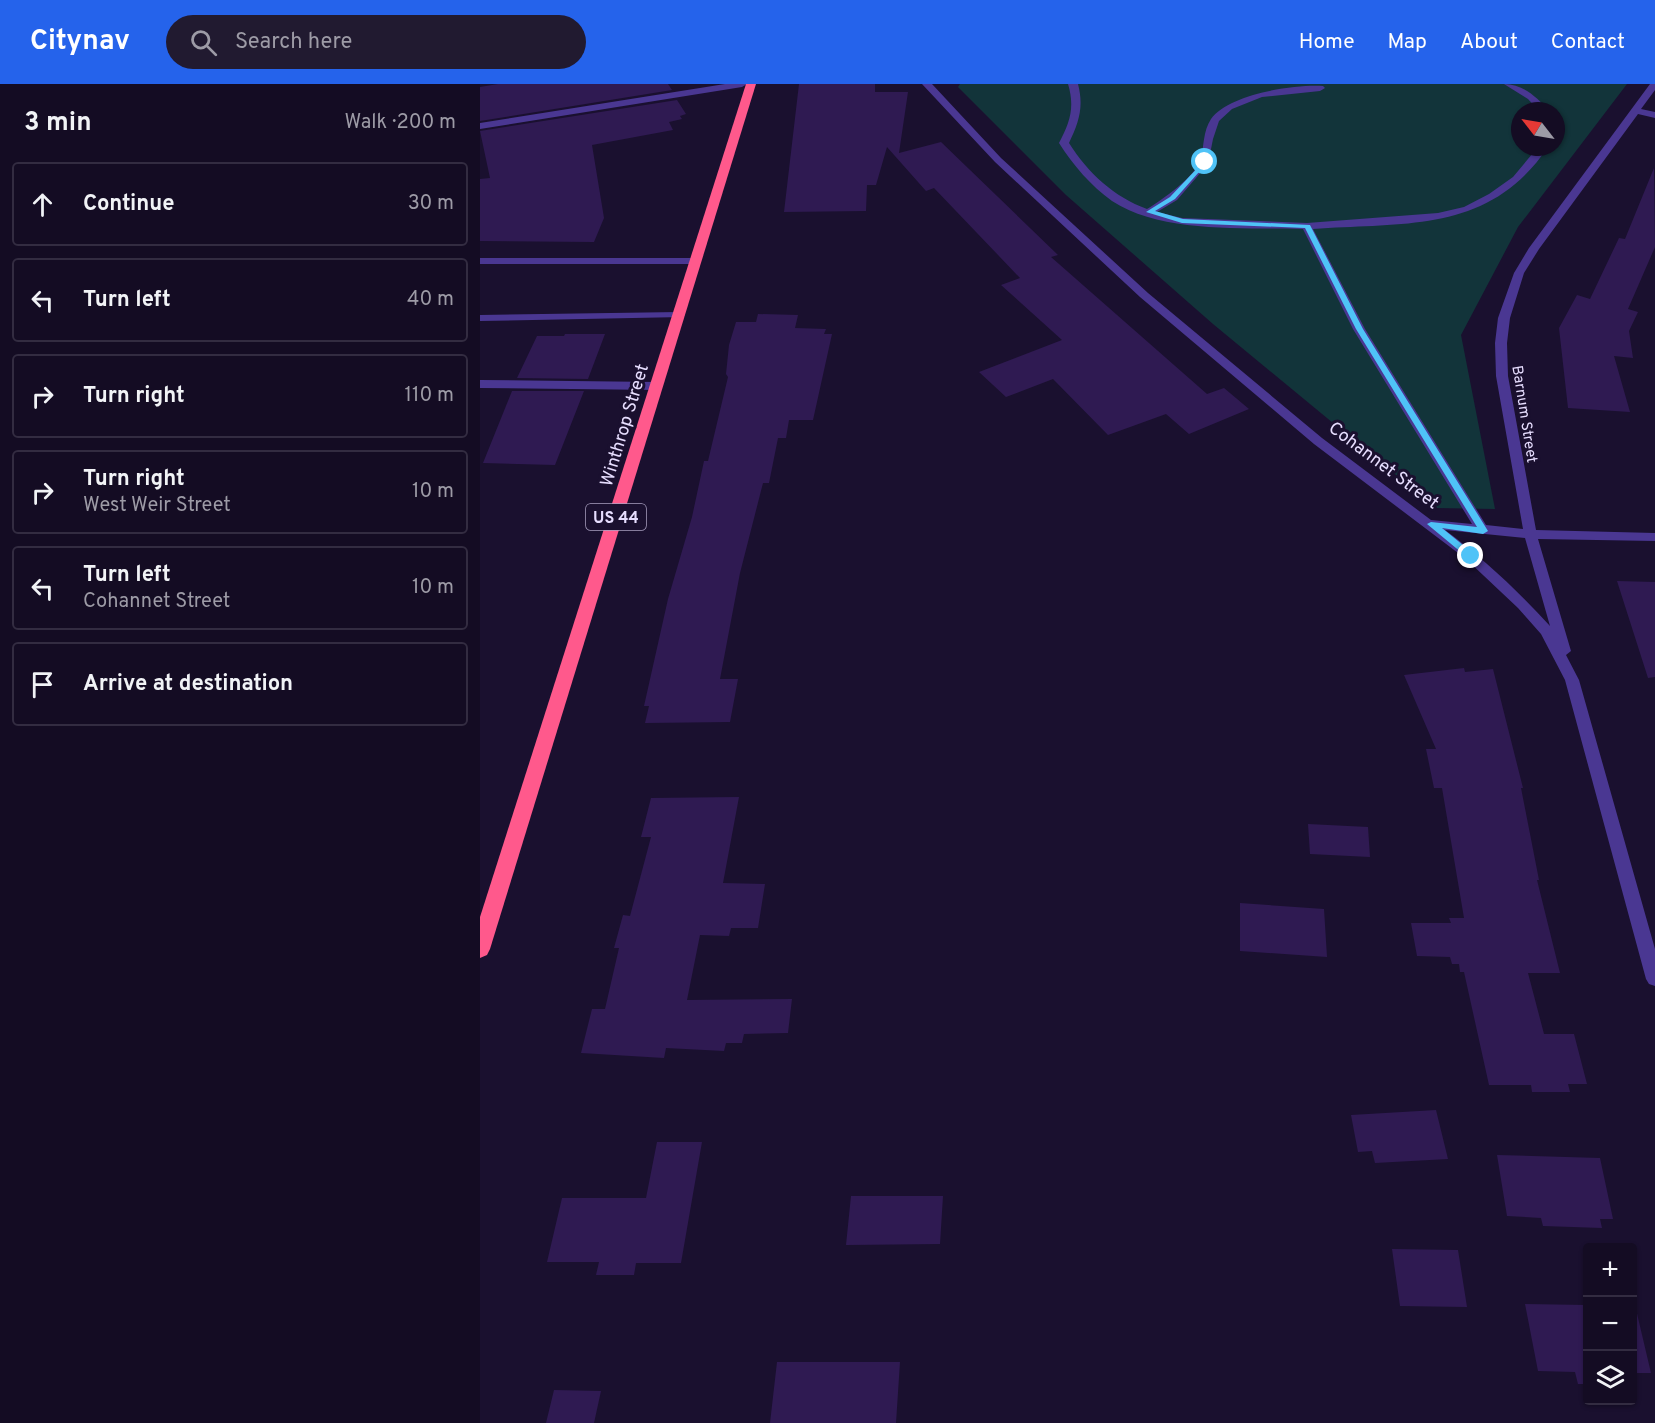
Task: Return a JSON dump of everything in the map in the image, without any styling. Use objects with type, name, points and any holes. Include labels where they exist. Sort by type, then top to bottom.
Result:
[{"type":"highway","name":"Winthrop Street","points":[[480,949],[751,84]]},
{"type":"street","points":[[480,126],[742,84]]},
{"type":"street","name":"Cohannet Street","points":[[927,84],[998,160],[1153,302],[1318,441],[1471,556],[1523,604],[1546,631],[1572,680],[1655,979]]},
{"type":"street","points":[[1073,84],[1078,101],[1076,120],[1064,142],[1073,157],[1117,199],[1149,212],[1182,221],[1307,226],[1456,213],[1482,202],[1507,186],[1525,170],[1536,156]]},
{"type":"street","points":[[1509,84],[1536,102]]},
{"type":"street","name":"Barnum Street","points":[[1572,680],[1530,534],[1502,376],[1501,343],[1506,310],[1519,273],[1534,248],[1655,84]]},
{"type":"street","points":[[1149,212],[1173,198],[1205,162],[1208,139],[1215,120],[1228,107],[1260,94],[1323,85]]},
{"type":"street","points":[[1637,111],[1655,115]]},
{"type":"street","points":[[1307,226],[1359,329],[1483,531]]},
{"type":"street","points":[[480,261],[695,261]]},
{"type":"street","points":[[480,318],[679,315]]},
{"type":"street","points":[[480,384],[657,386]]},
{"type":"street","points":[[1431,524],[1530,534],[1655,537]]},
{"type":"green space","points":[[960,84],[1627,84],[1518,227],[1461,335],[1495,509],[1436,508],[1213,324],[1066,195],[958,87]]},
{"type":"building","points":[[498,84],[668,84],[672,90],[480,121],[480,87]]},
{"type":"building","points":[[799,84],[875,84],[875,92],[908,92],[899,153],[941,142],[1058,255],[1051,257],[1207,394],[1224,388],[1249,409],[1189,434],[1166,414],[1108,435],[1053,379],[1006,397],[979,372],[1062,340],[1001,285],[1020,278],[934,188],[926,191],[887,147],[876,185],[867,185],[866,211],[784,212]]},
{"type":"building","points":[[677,100],[686,114],[680,116],[682,119],[669,122],[673,130],[592,145],[604,218],[594,242],[480,241],[480,179],[490,178],[480,131]]},
{"type":"building","points":[[1654,168],[1655,247],[1628,309],[1638,312],[1629,331],[1633,358],[1614,356],[1630,412],[1568,408],[1559,328],[1577,295],[1590,299],[1619,238],[1625,239]]},
{"type":"building","points":[[758,314],[798,315],[795,328],[826,329],[824,334],[832,334],[813,420],[789,420],[786,438],[778,438],[769,483],[763,483],[740,573],[720,679],[738,679],[730,722],[645,723],[649,706],[644,706],[668,599],[692,517],[704,461],[708,461],[728,377],[726,374],[729,345],[736,322],[756,322]]},
{"type":"building","points":[[565,334],[605,334],[588,379],[517,378],[537,336],[564,336]]},
{"type":"building","points":[[512,391],[584,391],[555,465],[483,463]]},
{"type":"building","points":[[1617,581],[1655,582],[1655,677],[1648,678]]},
{"type":"building","points":[[1464,668],[1465,672],[1493,669],[1523,788],[1521,788],[1539,880],[1537,880],[1560,973],[1528,973],[1544,1034],[1574,1034],[1587,1084],[1568,1084],[1570,1092],[1532,1092],[1531,1085],[1489,1085],[1464,972],[1460,972],[1459,964],[1452,964],[1450,957],[1417,956],[1411,923],[1451,923],[1449,918],[1464,918],[1442,788],[1434,788],[1426,749],[1436,749],[1404,675]]},
{"type":"building","points":[[739,797],[723,883],[765,884],[758,928],[731,928],[729,936],[700,935],[687,1000],[792,999],[788,1033],[744,1034],[742,1043],[726,1043],[724,1051],[666,1048],[664,1058],[581,1053],[592,1009],[605,1009],[619,948],[614,948],[623,915],[630,916],[651,837],[641,837],[651,798]]},
{"type":"building","points":[[1308,824],[1368,827],[1370,857],[1310,854]]},
{"type":"building","points":[[1240,903],[1324,909],[1327,957],[1240,951]]},
{"type":"building","points":[[1436,1110],[1448,1159],[1375,1163],[1372,1151],[1358,1152],[1351,1115]]},
{"type":"building","points":[[657,1142],[702,1142],[681,1263],[636,1263],[634,1275],[596,1275],[599,1262],[547,1262],[562,1198],[646,1198]]},
{"type":"building","points":[[1497,1155],[1600,1158],[1613,1219],[1600,1219],[1602,1228],[1543,1226],[1541,1218],[1507,1216]]},
{"type":"building","points":[[851,1196],[943,1196],[940,1244],[846,1245]]},
{"type":"building","points":[[1392,1249],[1458,1250],[1467,1307],[1400,1306]]},
{"type":"building","points":[[1525,1304],[1583,1305],[1583,1384],[1578,1384],[1575,1372],[1538,1371]]},
{"type":"building","points":[[1637,1314],[1651,1373],[1637,1373]]},
{"type":"building","points":[[777,1362],[900,1362],[896,1423],[770,1423]]},
{"type":"building","points":[[554,1390],[601,1391],[594,1423],[546,1423]]},
{"type":"route","points":[[1205,162],[1173,198],[1149,212],[1164,218],[1182,221],[1307,226],[1359,329],[1483,531],[1431,524],[1471,556]]}]
